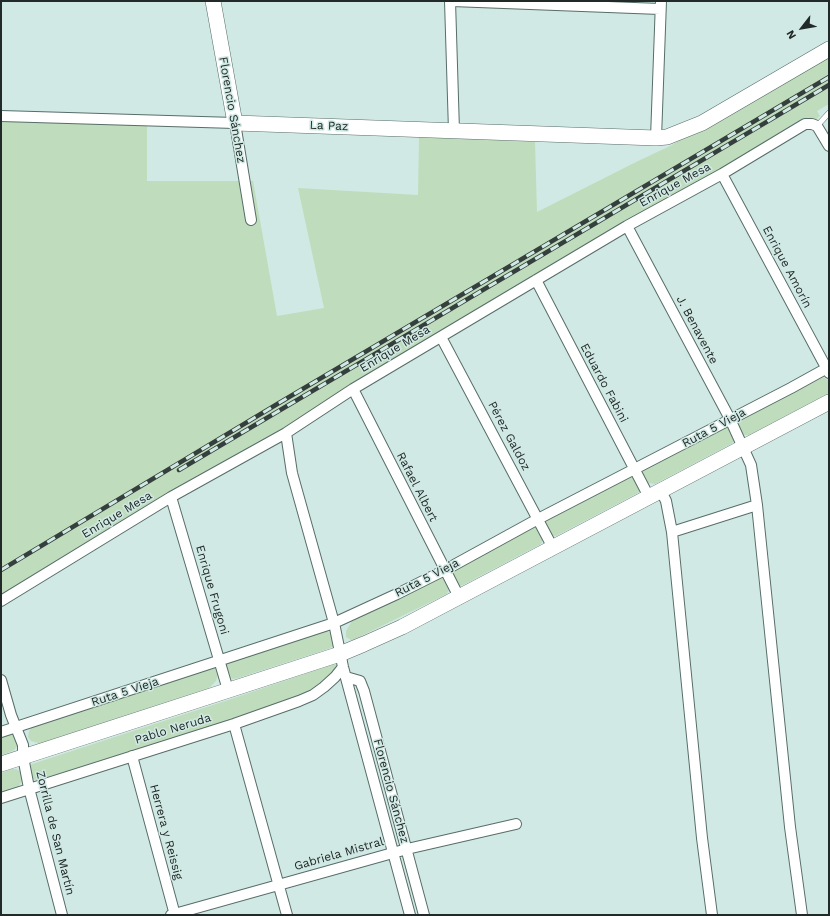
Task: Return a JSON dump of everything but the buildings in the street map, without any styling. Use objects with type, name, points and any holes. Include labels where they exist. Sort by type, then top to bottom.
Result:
[{"type":"street","name":"Florencio Sánchez","points":[[212,1],[235,123],[251,220]]},
{"type":"street","points":[[454,131],[451,1],[660,5],[656,138]]},
{"type":"street","name":"La Paz","points":[[1,116],[656,138],[678,134],[702,123],[829,48]]},
{"type":"street","name":"Enrique Mesa","points":[[1,601],[171,497],[286,433],[353,389],[627,226],[722,174],[805,124],[817,126]]},
{"type":"street","points":[[817,126],[829,146]]},
{"type":"street","name":"Enrique Amorín","points":[[722,174],[828,370]]},
{"type":"street","name":"J. Benavente","points":[[627,226],[730,419],[751,465],[757,505],[790,827],[802,915]]},
{"type":"street","name":"Eduardo Fabini","points":[[536,280],[635,469],[655,494],[666,501],[672,532],[702,838],[712,915]]},
{"type":"street","name":"Pérez Galdoz","points":[[441,337],[553,548]]},
{"type":"street","name":"Ruta 5 Vieja","points":[[1,732],[334,623],[445,570],[538,518],[828,370]]},
{"type":"street","name":"Rafael Albert","points":[[353,389],[459,597]]},
{"type":"street","points":[[1,764],[228,690],[342,660],[383,636],[829,402]]},
{"type":"street","name":"Florencio Sánchez","points":[[286,433],[292,473],[334,623],[346,678],[410,915]]},
{"type":"street","name":"Enrique Frugoni","points":[[171,497],[228,690]]},
{"type":"street","points":[[672,532],[757,505]]},
{"type":"street","name":"Pablo Neruda","points":[[1,798],[234,724],[299,701],[313,695],[335,677],[342,660]]},
{"type":"street","name":"Florencio Sánchez","points":[[346,678],[360,681],[364,691],[424,915]]},
{"type":"street","name":"Zorrilla de San Martín","points":[[1,680],[22,745],[29,788],[62,915]]},
{"type":"street","points":[[234,724],[287,915]]},
{"type":"street","name":"Herrera y Reissig","points":[[132,756],[174,915]]},
{"type":"street","name":"Gabriela Mistral","points":[[174,915],[394,852],[516,824]]},
{"type":"lane","points":[[817,126],[829,113]]},
{"type":"green space","points":[[829,50],[829,104],[817,111],[820,116],[815,120],[803,118],[719,170],[349,385],[288,426],[170,491],[1,595],[1,121],[147,124],[147,181],[253,181],[277,316],[324,308],[298,188],[418,195],[419,136],[535,142],[537,212],[670,146]]},
{"type":"green space","points":[[822,376],[829,381],[829,393],[750,435],[741,433],[737,421]]},
{"type":"green space","points":[[726,426],[730,428],[735,437],[735,441],[731,444],[655,484],[648,483],[644,478],[642,473],[644,467]]},
{"type":"green space","points":[[634,475],[640,490],[638,493],[556,536],[550,535],[544,524],[546,519],[629,476]]},
{"type":"green space","points":[[535,527],[543,537],[541,544],[463,585],[460,586],[452,577],[453,571]]},
{"type":"green space","points":[[442,577],[445,578],[448,583],[449,589],[447,594],[353,640],[346,637],[346,631],[353,619]]},
{"type":"green space","points":[[327,631],[332,634],[334,646],[328,649],[238,678],[233,679],[229,676],[225,665],[229,661]]},
{"type":"green space","points":[[334,664],[337,665],[337,668],[322,684],[308,692],[232,720],[40,781],[32,778],[29,767],[32,764]]},
{"type":"green space","points":[[213,666],[218,670],[218,675],[216,681],[209,688],[41,743],[31,741],[28,737],[29,731],[33,725]]},
{"type":"green space","points":[[6,734],[16,737],[18,743],[17,747],[13,751],[1,755],[1,735]]},
{"type":"green space","points":[[11,769],[16,769],[21,772],[22,780],[18,788],[1,793],[1,773]]},
{"type":"railway","points":[[1,570],[279,403],[829,77]]},
{"type":"railway","points":[[179,470],[829,85]]}]
